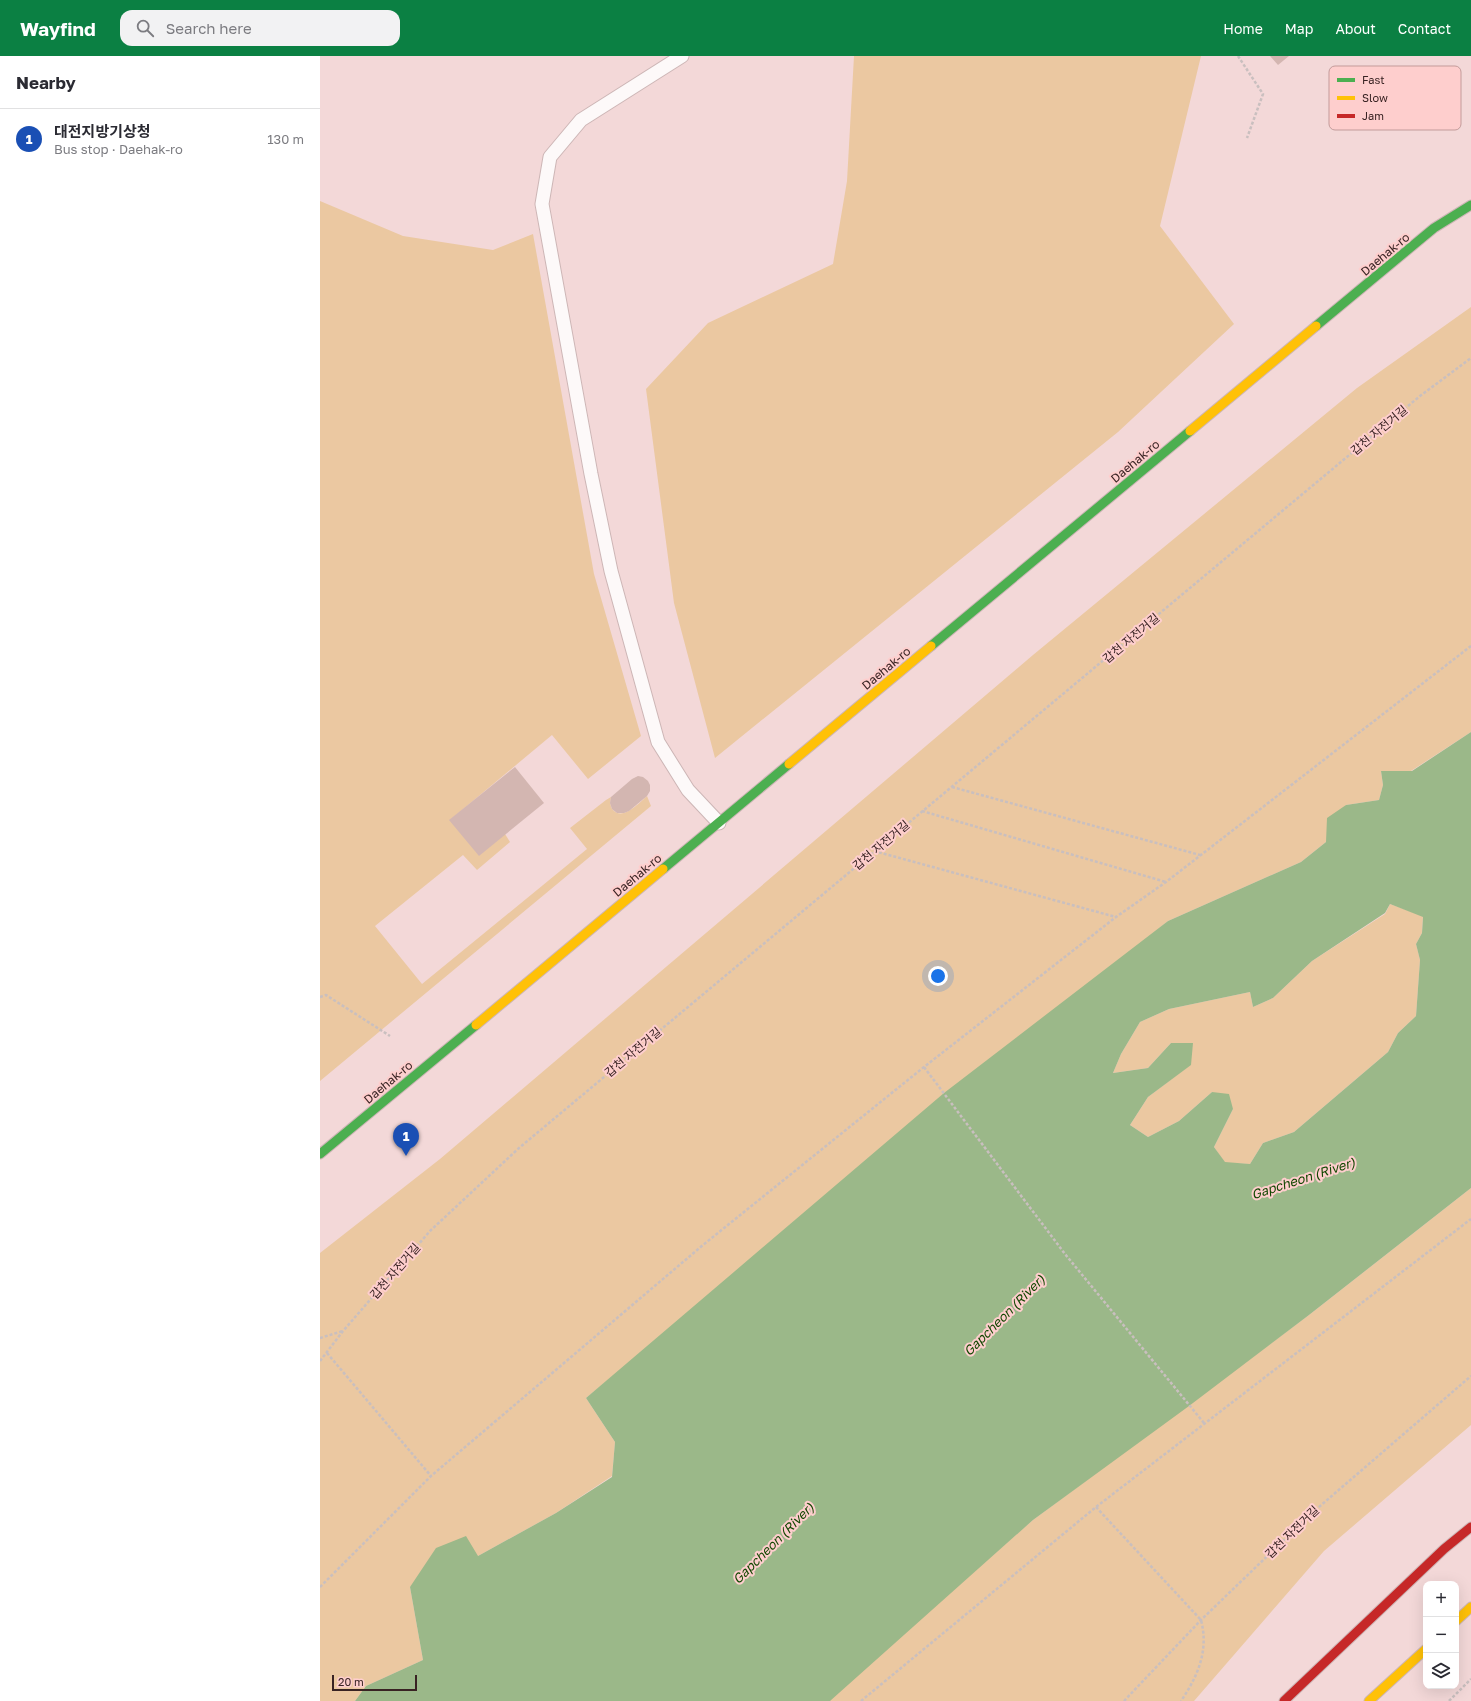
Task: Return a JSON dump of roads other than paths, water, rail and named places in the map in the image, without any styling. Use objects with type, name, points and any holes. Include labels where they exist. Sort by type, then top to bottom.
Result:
[{"type":"main road","name":"Daehak-ro","points":[[320,1154],[1434,228],[1471,205]]},
{"type":"main road","points":[[1284,1701],[1444,1549],[1471,1527]]},
{"type":"main road","points":[[1459,1618],[1471,1607]]},
{"type":"main road","points":[[1369,1701],[1423,1652]]},
{"type":"lane","points":[[682,56],[581,120],[550,157],[542,204],[591,474],[611,571],[658,742],[688,790],[719,823]]},
{"type":"water","name":"Gapcheon (River)","points":[[1471,732],[1471,1188],[1309,1315],[1189,1406],[1033,1520],[830,1701],[355,1701],[366,1686],[423,1660],[410,1587],[436,1548],[466,1536],[478,1556],[556,1513],[612,1477],[615,1442],[586,1398],[944,1093],[1168,921],[1301,862],[1326,842],[1327,818],[1346,805],[1379,800],[1383,785],[1381,771],[1412,771]],"holes":[[[1390,904],[1423,917],[1422,933],[1416,944],[1420,960],[1416,1016],[1398,1033],[1388,1052],[1294,1132],[1263,1143],[1250,1164],[1225,1162],[1214,1147],[1233,1109],[1229,1094],[1212,1092],[1179,1121],[1148,1137],[1130,1125],[1148,1097],[1191,1065],[1193,1043],[1171,1043],[1148,1068],[1113,1073],[1121,1054],[1140,1022],[1169,1009],[1250,992],[1253,1007],[1273,998],[1312,961],[1385,913]]]},
{"type":"place","name":"대전지방기상청","points":[[406,1156]]}]
